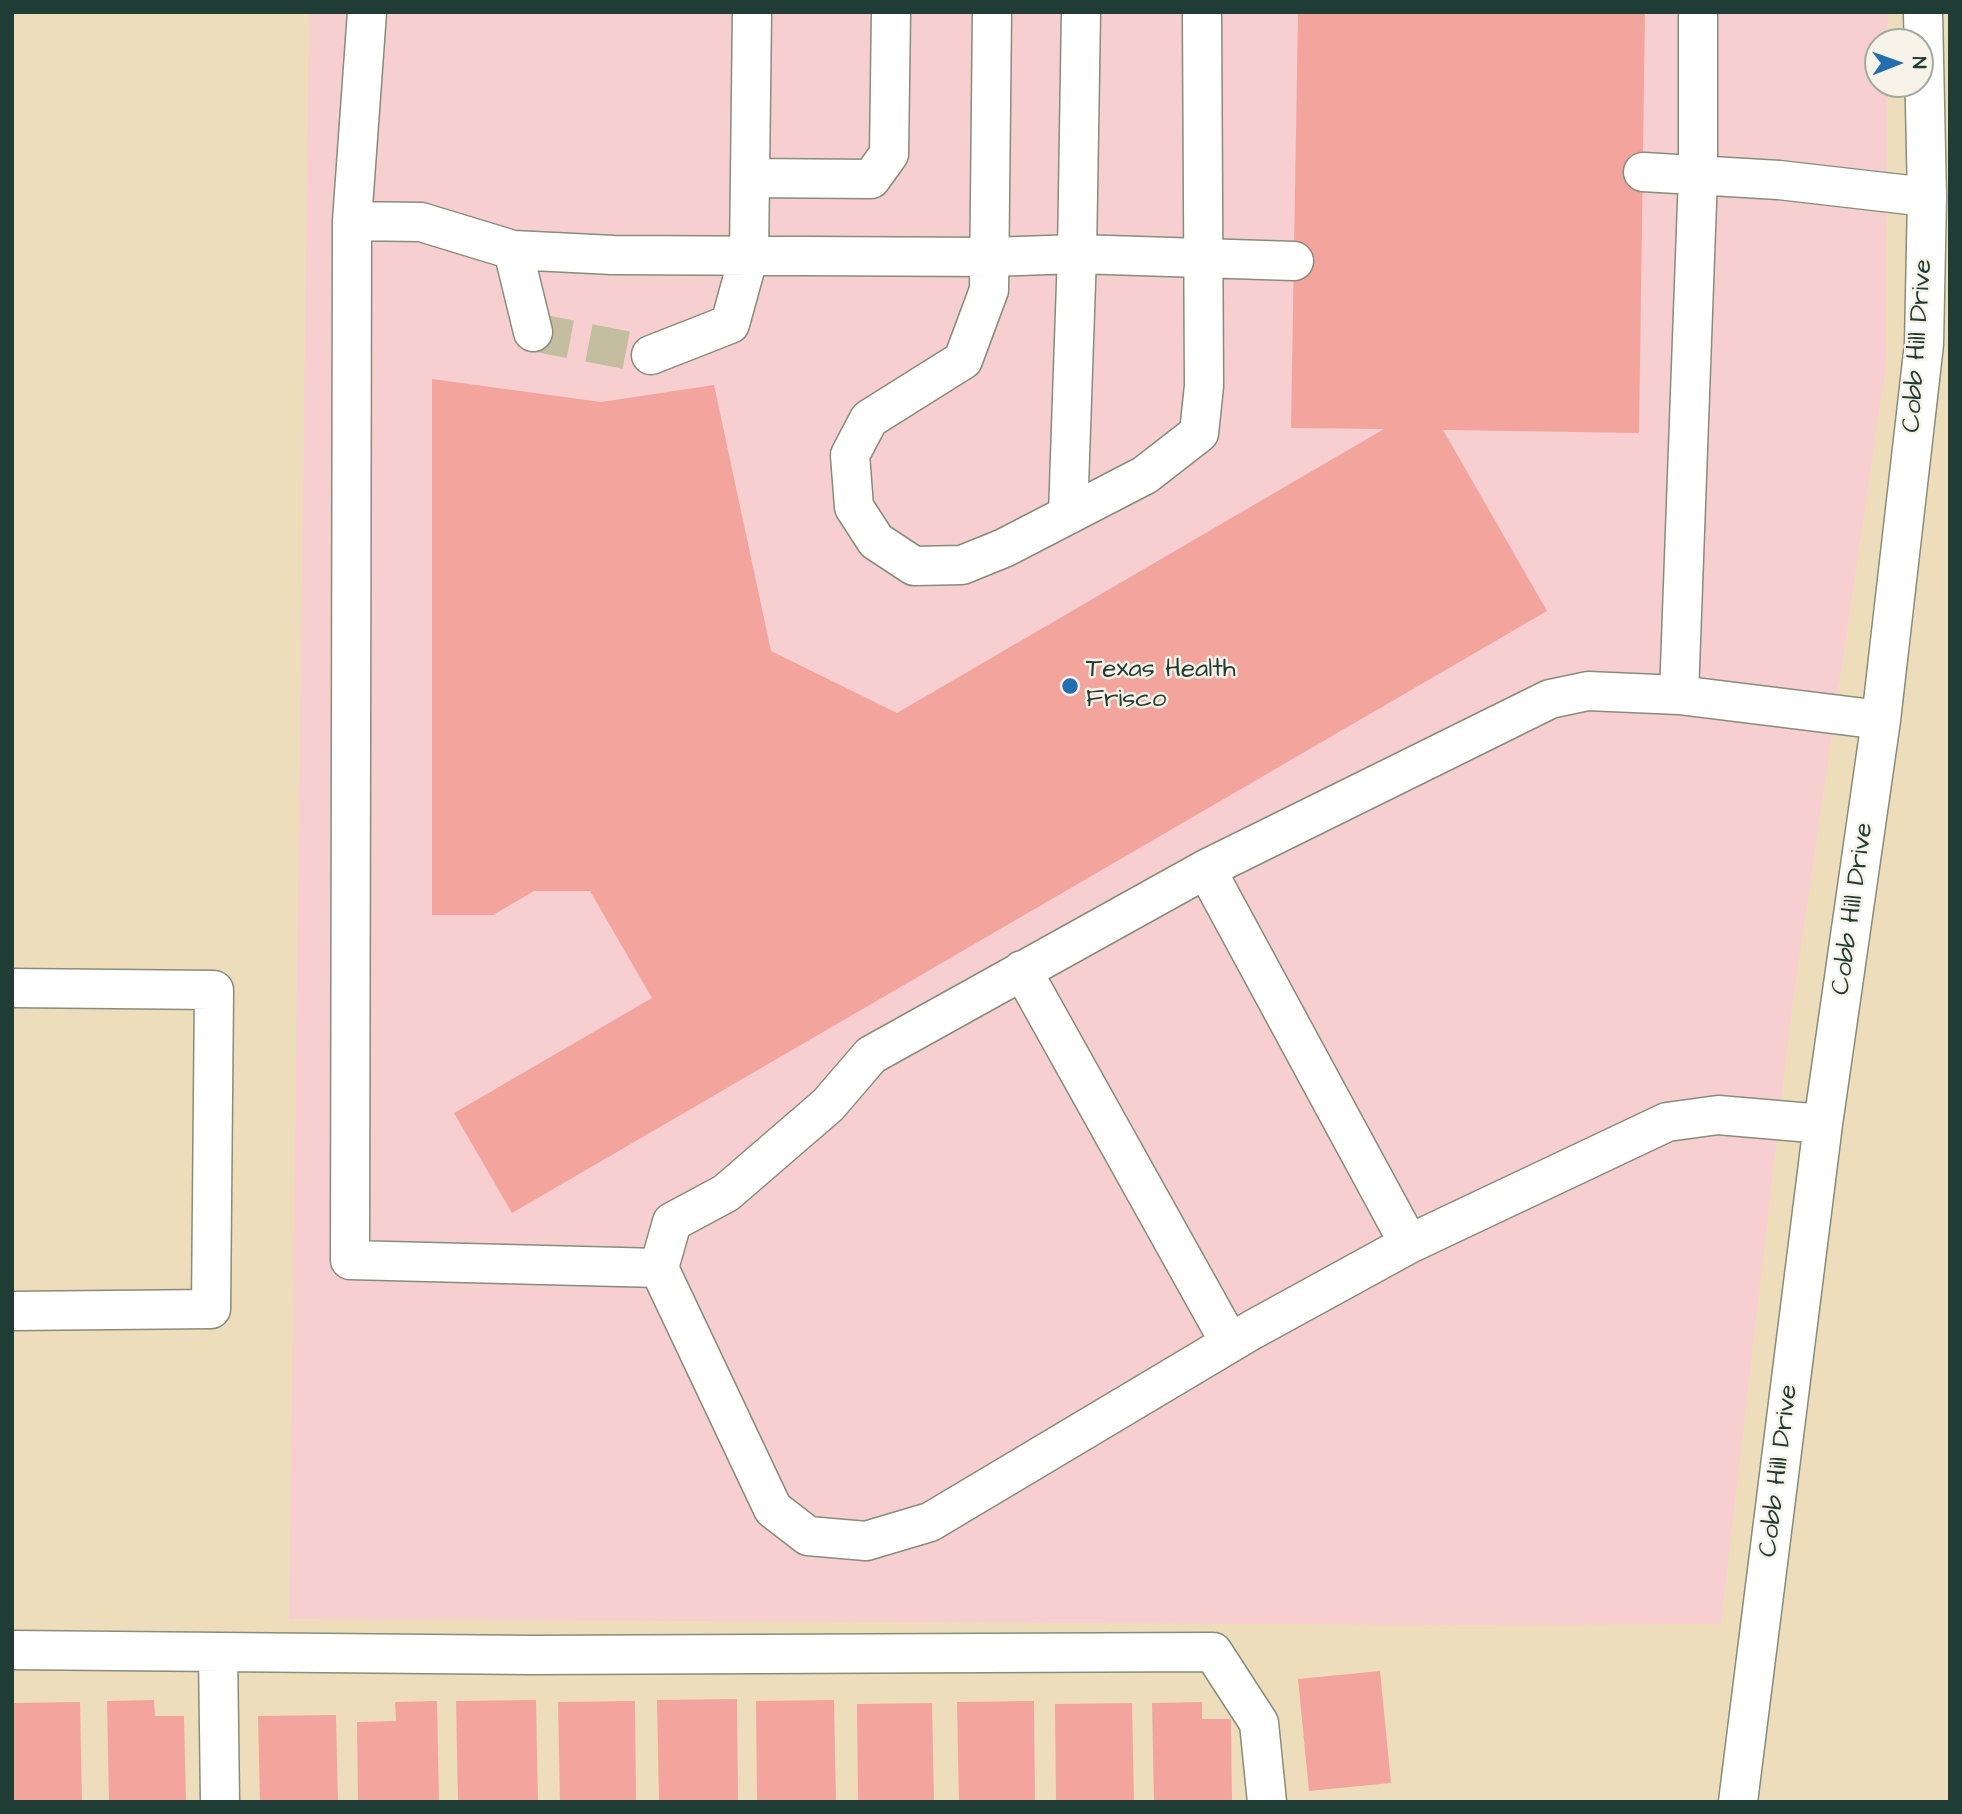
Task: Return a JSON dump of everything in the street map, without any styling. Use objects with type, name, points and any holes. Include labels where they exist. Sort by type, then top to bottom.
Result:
[{"type":"street","points":[[367,12],[352,221],[350,1260],[659,1268]]},
{"type":"street","points":[[650,355],[730,324],[749,256],[752,12]]},
{"type":"street","points":[[750,178],[871,179],[889,154],[891,12]]},
{"type":"street","points":[[992,12],[989,290],[964,360],[869,419],[850,455],[854,507],[876,541],[914,566],[962,565],[1145,475],[1199,433],[1204,386],[1202,12]]},
{"type":"street","points":[[1068,515],[1077,254],[1081,12]]},
{"type":"street","points":[[1679,695],[1698,175],[1698,12]]},
{"type":"street","name":"Cobb Hill Drive","points":[[1738,1802],[1823,1124],[1881,720],[1924,344],[1927,197],[1923,12]]},
{"type":"street","points":[[1643,172],[1779,180],[1927,197]]},
{"type":"street","points":[[352,221],[421,222],[513,250],[749,256],[991,257],[1077,254],[1294,261]]},
{"type":"street","points":[[513,250],[533,332]]},
{"type":"street","points":[[1823,1124],[1718,1115],[1667,1122],[1409,1244],[1230,1343],[930,1522],[866,1541],[807,1536],[774,1509],[659,1268],[672,1222],[726,1193],[828,1105],[871,1055],[1206,869],[1550,699],[1588,691],[1679,695],[1881,720]]},
{"type":"street","points":[[1206,869],[1409,1244]]},
{"type":"street","points":[[1021,970],[1230,1343]]},
{"type":"street","points":[[12,988],[214,990],[214,1004],[211,1309],[12,1311]]},
{"type":"street","points":[[12,1650],[532,1655],[1213,1652],[1259,1723],[1267,1802]]},
{"type":"street","points":[[218,1652],[220,1802]]},
{"type":"shaded area","name":"Texas Health Frisco","points":[[309,12],[1888,12],[1887,28],[1864,28],[1864,98],[1887,98],[1886,364],[1792,1008],[1721,1624],[289,1619]]},
{"type":"building","name":"Texas Health Frisco","points":[[1298,12],[1645,12],[1639,433],[1443,430],[1547,611],[512,1213],[454,1113],[652,998],[590,891],[534,891],[493,915],[432,915],[432,379],[601,402],[714,385],[771,651],[897,713],[1384,429],[1291,428]]},
{"type":"building","points":[[1380,1671],[1391,1783],[1309,1791],[1298,1679]]},
{"type":"building","points":[[737,1699],[738,1802],[659,1802],[657,1700]]},
{"type":"building","points":[[154,1700],[155,1716],[184,1716],[186,1802],[109,1802],[107,1701]]},
{"type":"building","points":[[536,1700],[538,1802],[458,1802],[456,1701]]},
{"type":"building","points":[[834,1700],[836,1802],[757,1802],[756,1701]]},
{"type":"building","points":[[437,1701],[439,1802],[358,1802],[357,1722],[396,1721],[395,1702]]},
{"type":"building","points":[[635,1701],[636,1802],[560,1802],[558,1702]]},
{"type":"building","points":[[1034,1701],[1035,1802],[959,1802],[957,1702]]},
{"type":"building","points":[[80,1702],[82,1802],[12,1802],[12,1703]]},
{"type":"building","points":[[1202,1702],[1202,1719],[1231,1719],[1232,1802],[1154,1802],[1152,1703]]},
{"type":"building","points":[[932,1703],[934,1802],[858,1802],[857,1704]]},
{"type":"building","points":[[1132,1703],[1134,1802],[1056,1802],[1055,1704]]},
{"type":"building","points":[[336,1715],[338,1802],[260,1802],[258,1716]]},
{"type":"tunnel","points":[[533,332],[651,355]]},
{"type":"place","name":"Texas Health Frisco","points":[[1070,686]]}]
